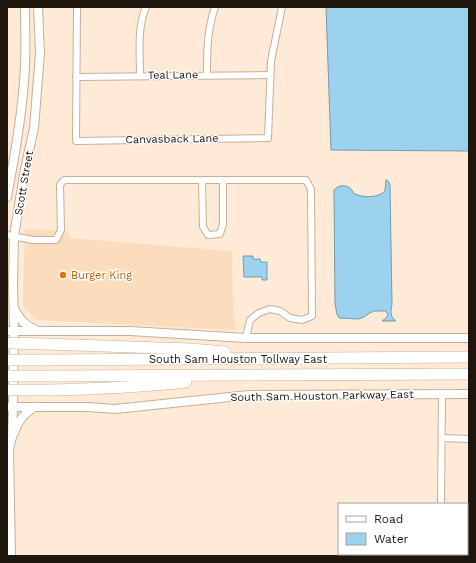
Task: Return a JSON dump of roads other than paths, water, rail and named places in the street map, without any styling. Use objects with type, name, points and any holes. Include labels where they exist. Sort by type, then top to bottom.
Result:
[{"type":"highway","points":[[7,344],[190,349],[304,359]]},
{"type":"highway","name":"South Sam Houston Tollway East","points":[[7,360],[469,357]]},
{"type":"highway","name":"South Sam Houston Tollway East","points":[[7,376],[469,374]]},
{"type":"highway","points":[[7,390],[50,390],[154,385],[242,375]]},
{"type":"main road","name":"Scott Street","points":[[7,197],[16,147],[26,65],[25,7]]},
{"type":"main road","name":"Scott Street","points":[[11,556],[9,444],[11,331],[14,308],[11,235],[34,128],[40,53],[38,7]]},
{"type":"main road","points":[[16,147],[30,149]]},
{"type":"main road","points":[[14,308],[18,316],[26,325],[39,331]]},
{"type":"main road","points":[[11,331],[130,331],[246,338],[469,338]]},
{"type":"main road","name":"South Sam Houston Parkway East","points":[[10,407],[89,407],[115,409],[249,395],[469,394]]},
{"type":"main road","points":[[9,444],[19,421],[34,407]]},
{"type":"street","points":[[76,77],[77,7]]},
{"type":"street","points":[[140,76],[140,30],[146,7]]},
{"type":"street","points":[[207,75],[208,34],[210,21],[215,7]]},
{"type":"street","points":[[270,75],[271,61],[282,7]]},
{"type":"street","name":"Teal Lane","points":[[76,77],[270,75]]},
{"type":"street","name":"Canvasback Lane","points":[[76,77],[76,141],[268,138],[270,75]]},
{"type":"street","points":[[11,235],[33,240],[56,240],[61,230],[60,185],[64,180],[306,180],[311,189],[312,316],[302,320],[290,318],[280,311],[270,309],[259,313],[250,320],[246,338]]},
{"type":"street","points":[[202,180],[203,227],[208,235],[220,234],[223,224],[223,180]]},
{"type":"street","points":[[441,503],[442,394]]},
{"type":"street","points":[[442,438],[469,438]]},
{"type":"water","points":[[326,7],[469,7],[469,151],[331,150]]},
{"type":"water","points":[[386,180],[390,184],[391,313],[392,317],[396,321],[382,321],[388,315],[386,311],[374,311],[359,319],[339,318],[335,304],[334,190],[338,187],[344,186],[349,187],[355,194],[367,197],[375,196],[385,191]]},
{"type":"water","points":[[243,256],[253,256],[253,259],[260,259],[261,262],[267,262],[267,280],[262,280],[262,277],[244,277]]},
{"type":"place","name":"Burger King","points":[[63,275]]}]
